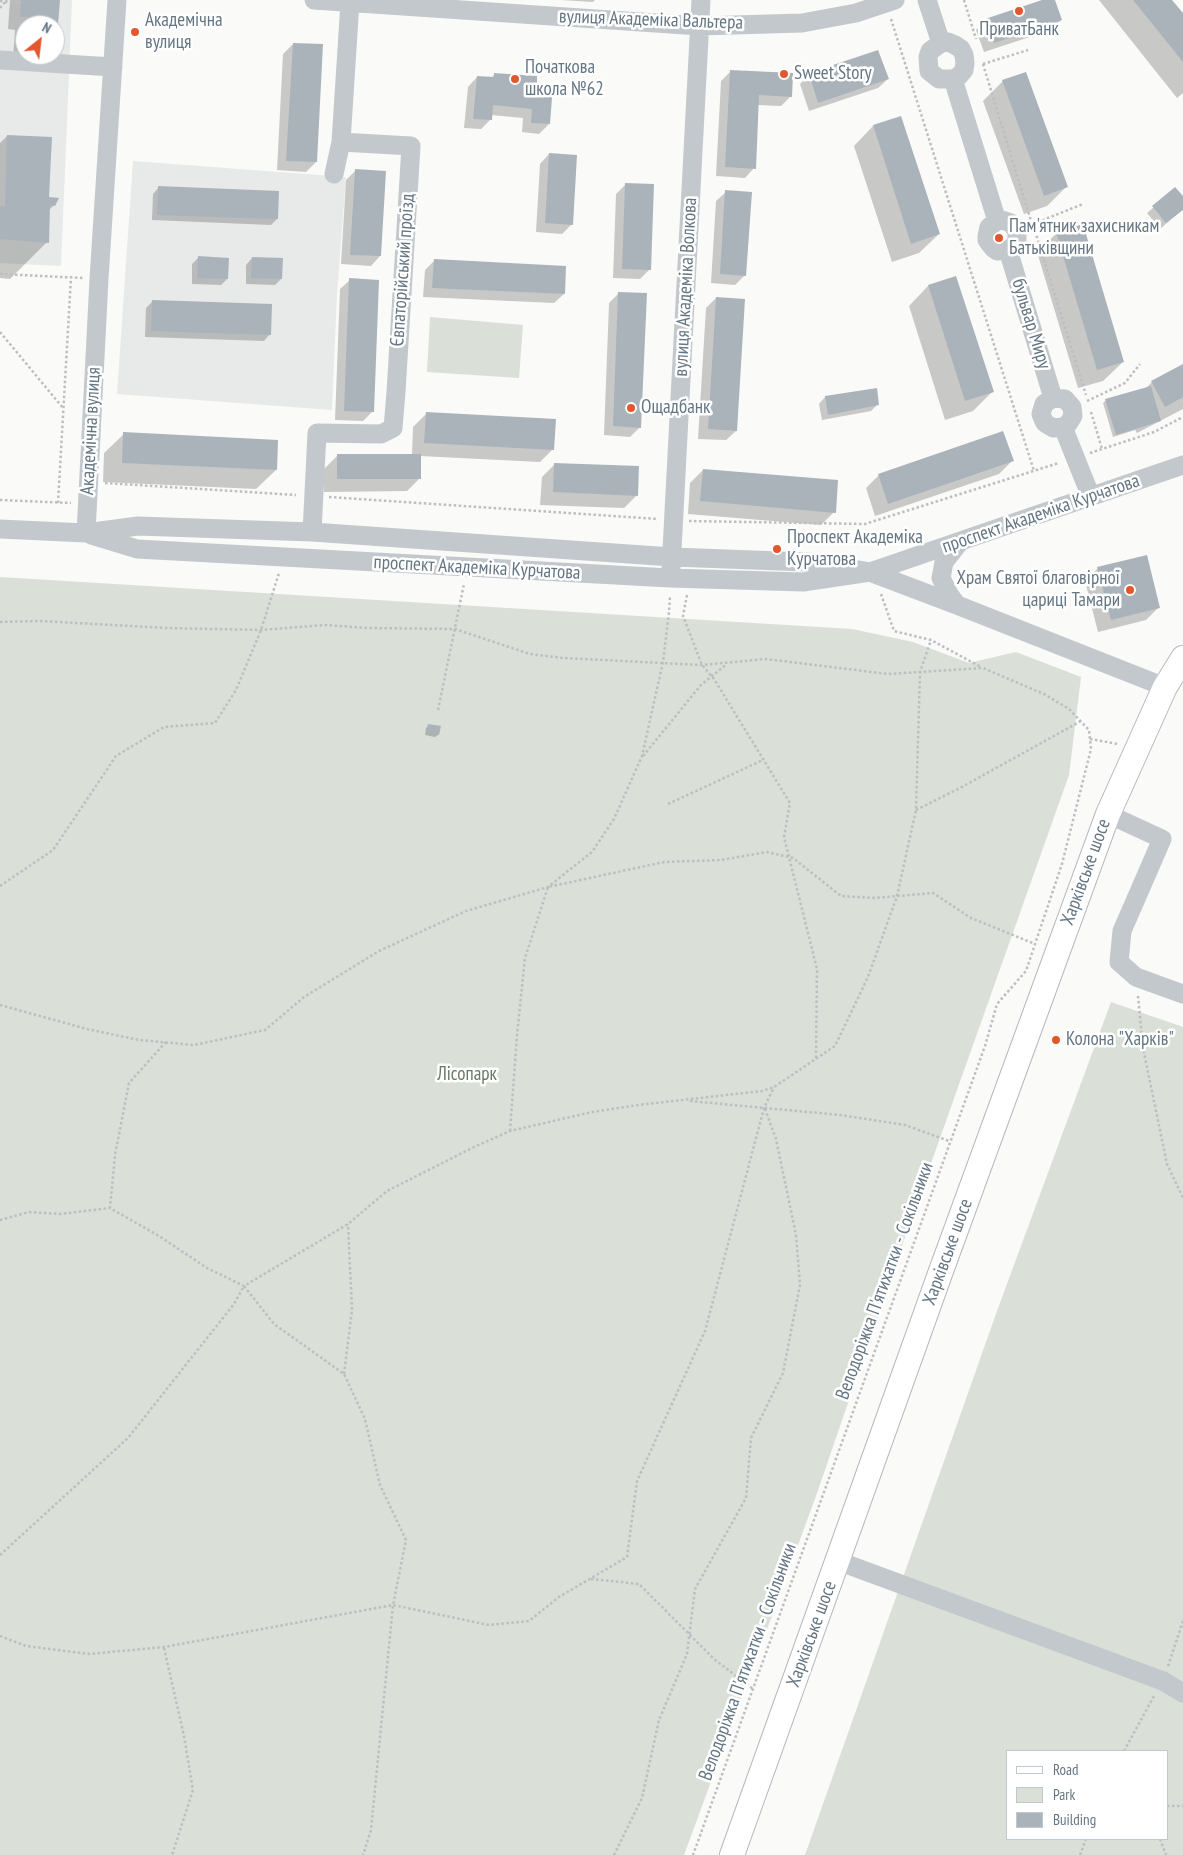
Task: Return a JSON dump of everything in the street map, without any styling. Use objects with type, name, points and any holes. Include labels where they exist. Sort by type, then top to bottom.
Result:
[{"type":"main road","name":"Харківське шосе","points":[[732,1855],[948,1252],[1108,814],[1164,687],[1183,658]]},
{"type":"street","name":"Академічна вулиця","points":[[86,534],[99,278],[117,0]]},
{"type":"street","name":"вулиця Академіка Вальтера","points":[[314,0],[700,26],[802,23],[856,13],[891,2]]},
{"type":"street","name":"вулиця Академіка Волкова","points":[[670,578],[701,0]]},
{"type":"street","points":[[927,0],[941,43]]},
{"type":"street","points":[[334,174],[341,142],[350,2]]},
{"type":"street","points":[[941,43],[955,44],[964,55],[966,63],[964,70],[953,79],[939,79],[929,71],[928,57],[930,51],[941,43]]},
{"type":"street","points":[[0,60],[114,67]]},
{"type":"street","points":[[953,79],[997,221]]},
{"type":"street","name":"Євпаторійський проїзд","points":[[312,532],[317,433],[381,434],[393,428],[396,392],[412,146],[341,142]]},
{"type":"street","points":[[1002,220],[1012,223],[1018,231],[1015,245],[1008,250],[997,250],[987,240],[986,236],[989,226],[997,221],[1002,220]]},
{"type":"street","name":"бульвар Миру","points":[[1008,250],[1053,398]]},
{"type":"street","points":[[1053,398],[1065,399],[1072,406],[1073,416],[1068,424],[1063,427],[1054,428],[1045,423],[1043,418],[1044,404],[1053,398]]},
{"type":"street","points":[[1063,427],[1091,497]]},
{"type":"street","name":"проспект Академіка Курчатова","points":[[86,534],[137,549],[670,578],[803,582],[870,572],[1183,465]]},
{"type":"street","name":"проспект Академіка Курчатова","points":[[0,529],[86,534],[138,526],[312,532],[672,556],[807,562],[870,572]]},
{"type":"street","points":[[958,605],[949,594],[941,578],[944,562],[959,543]]},
{"type":"street","points":[[870,572],[1164,687]]},
{"type":"street","points":[[1108,814],[1162,839],[1122,931],[1119,962],[1136,977],[1183,994]]},
{"type":"street","points":[[838,1561],[1162,1681],[1183,1693]]},
{"type":"path","points":[[0,8],[7,1]]},
{"type":"path","points":[[0,2],[21,3]]},
{"type":"path","points":[[891,2],[1034,471]]},
{"type":"path","points":[[983,64],[1028,50]]},
{"type":"path","points":[[1018,231],[1084,204]]},
{"type":"path","points":[[0,274],[99,278]]},
{"type":"path","points":[[58,503],[71,277]]},
{"type":"path","points":[[0,332],[64,408]]},
{"type":"path","points":[[1072,406],[1088,401],[1125,383],[1140,364]]},
{"type":"path","points":[[88,482],[674,520],[865,524],[1154,432],[1183,417]]},
{"type":"path","points":[[0,500],[87,504]]},
{"type":"path","points":[[0,886],[53,850],[116,756],[164,727],[215,724],[236,690],[261,630],[284,557]]},
{"type":"path","points":[[438,710],[467,567]]},
{"type":"path","points":[[870,572],[885,603],[894,631],[931,640],[983,668],[1044,694],[1069,709],[1082,721],[1089,730],[1090,739],[1137,748]]},
{"type":"path","points":[[510,1131],[525,958],[548,887],[592,852],[614,819],[642,756],[663,662],[670,612],[670,578]]},
{"type":"path","points":[[688,594],[683,616],[702,665],[712,677],[790,803],[784,837],[817,969],[816,1059]]},
{"type":"path","points":[[0,622],[40,621],[167,628],[261,630],[325,625],[368,628],[455,629],[530,654],[563,658],[702,665],[766,659],[888,674],[983,668]]},
{"type":"path","points":[[0,1555],[128,1438],[234,1304],[244,1286],[348,1224],[387,1191],[510,1131],[592,1112],[762,1091],[774,1087],[835,1046],[868,977],[897,896],[916,810],[920,672],[931,640]]},
{"type":"path","points":[[642,756],[701,685],[728,663]]},
{"type":"path","points":[[916,810],[1082,721]]},
{"type":"path","name":"Велодоріжка П'ятихатки - Сокільники","points":[[693,1855],[984,1046],[997,1004],[1026,971],[1062,864],[1091,749],[1090,739]]},
{"type":"path","points":[[668,804],[763,760]]},
{"type":"path","points":[[1,1003],[87,1029],[139,1040],[194,1045],[266,1030],[304,997],[379,951],[466,911],[548,887],[664,862],[721,860],[767,852],[793,858],[841,896],[875,898],[933,893],[971,918],[1035,944]]},
{"type":"path","points":[[1136,977],[1143,1048],[1167,1164],[1183,1198]]},
{"type":"path","points":[[110,1208],[115,1155],[128,1083],[166,1042]]},
{"type":"path","points":[[0,1636],[26,1646],[89,1654],[164,1647],[393,1605],[489,1625],[529,1621],[559,1598],[590,1578],[627,1558],[637,1481],[705,1331],[764,1108],[774,1087]]},
{"type":"path","points":[[686,1100],[840,1115],[905,1125],[950,1141]]},
{"type":"path","points":[[614,1855],[642,1798],[659,1720],[687,1654],[695,1589],[746,1498],[751,1438],[783,1373],[800,1285],[796,1235],[776,1139],[764,1108]]},
{"type":"path","points":[[0,1220],[29,1212],[60,1214],[110,1208],[159,1236],[207,1268],[244,1286],[274,1324],[344,1374],[365,1419],[380,1485],[406,1540],[393,1605],[371,1830],[363,1855]]},
{"type":"path","points":[[344,1374],[352,1310],[348,1224]]},
{"type":"path","points":[[590,1578],[639,1584],[714,1659],[753,1690]]},
{"type":"path","points":[[164,1647],[184,1736],[193,1790],[172,1855]]},
{"type":"path","points":[[1168,1806],[1183,1806]]},
{"type":"path","points":[[1080,1855],[1086,1840]]},
{"type":"path","points":[[1160,1840],[1166,1855]]},
{"type":"shaded area","points":[[0,0],[72,0],[61,266],[0,263]]},
{"type":"shaded area","points":[[133,161],[346,177],[337,295],[332,410],[117,394]]},
{"type":"green space","points":[[430,317],[523,325],[519,378],[427,372]]},
{"type":"green space","name":"Лісопарк","points":[[0,577],[852,629],[913,642],[969,663],[1016,652],[1081,677],[1069,775],[914,1211],[816,1496],[684,1855],[0,1855]]},
{"type":"green space","points":[[1111,1002],[1183,1027],[1183,1855],[805,1855],[997,1311]]},
{"type":"building","points":[[21,0],[60,0],[59,15],[20,15]]},
{"type":"building","points":[[1042,0],[1055,0],[1062,20],[994,43],[985,19]]},
{"type":"building","points":[[1133,0],[1172,0],[1183,13],[1183,62]]},
{"type":"building","points":[[293,43],[323,44],[317,162],[286,161]]},
{"type":"building","points":[[878,50],[889,79],[818,103],[809,73]]},
{"type":"building","points":[[730,70],[793,73],[792,97],[759,95],[756,169],[725,167]]},
{"type":"building","points":[[1026,72],[1068,187],[1044,196],[1002,80]]},
{"type":"building","points":[[494,73],[537,76],[537,83],[553,85],[550,124],[531,123],[532,109],[493,105],[492,120],[473,119],[477,76],[494,77]]},
{"type":"building","points":[[901,116],[940,234],[911,244],[873,125]]},
{"type":"building","points":[[7,135],[52,137],[49,197],[59,198],[55,206],[50,205],[49,243],[0,239],[0,206],[5,206]]},
{"type":"building","points":[[549,153],[577,155],[573,225],[545,223]]},
{"type":"building","points":[[355,169],[386,171],[381,256],[350,255]]},
{"type":"building","points":[[625,183],[654,184],[651,270],[622,269]]},
{"type":"building","points":[[158,186],[279,191],[278,219],[157,215]]},
{"type":"building","points":[[1175,187],[1183,196],[1183,210],[1166,223],[1152,206]]},
{"type":"building","points":[[725,190],[752,192],[746,276],[720,274]]},
{"type":"building","points":[[1083,224],[1124,362],[1097,370],[1056,232]]},
{"type":"building","points":[[198,256],[229,258],[228,279],[197,278]]},
{"type":"building","points":[[252,257],[283,258],[282,279],[251,278]]},
{"type":"building","points":[[434,259],[566,266],[565,294],[432,288]]},
{"type":"building","points":[[956,276],[994,392],[965,401],[928,285]]},
{"type":"building","points":[[349,278],[379,280],[374,412],[344,411]]},
{"type":"building","points":[[618,292],[647,293],[641,428],[613,426]]},
{"type":"building","points":[[716,297],[745,299],[737,431],[708,429]]},
{"type":"building","points":[[152,300],[272,304],[271,335],[151,331]]},
{"type":"building","points":[[1183,364],[1183,397],[1165,407],[1151,381]]},
{"type":"building","points":[[1151,386],[1161,421],[1116,435],[1105,399]]},
{"type":"building","points":[[877,388],[879,405],[828,415],[825,396]]},
{"type":"building","points":[[426,412],[556,419],[554,450],[424,443]]},
{"type":"building","points":[[1003,431],[1014,461],[888,504],[878,474]]},
{"type":"building","points":[[123,432],[278,440],[277,470],[122,463]]},
{"type":"building","points":[[337,454],[421,454],[421,479],[337,479]]},
{"type":"building","points":[[554,463],[639,466],[638,496],[553,492]]},
{"type":"building","points":[[703,469],[838,480],[836,513],[700,501]]},
{"type":"building","name":"Храм Святої благовірної цариці Тамари","points":[[1147,555],[1160,608],[1111,620],[1097,567]]},
{"type":"building","points":[[428,724],[441,726],[439,735],[427,733]]},
{"type":"place","name":"ПриватБанк","points":[[1019,11]]},
{"type":"place","name":"Академічна вулиця","points":[[135,32]]},
{"type":"place","name":"Sweet Story","points":[[784,74]]},
{"type":"place","name":"Початкова школа №62","points":[[515,79]]},
{"type":"place","name":"Пам'ятник захисникам Батьківщини","points":[[999,238]]},
{"type":"place","name":"Ощадбанк","points":[[631,408]]},
{"type":"place","name":"Проспект Академіка Курчатова","points":[[777,549]]},
{"type":"place","name":"Храм Святої благовірної цариці Тамари","points":[[1130,590]]},
{"type":"place","name":"Колона \"Харків\"","points":[[1056,1040]]}]
